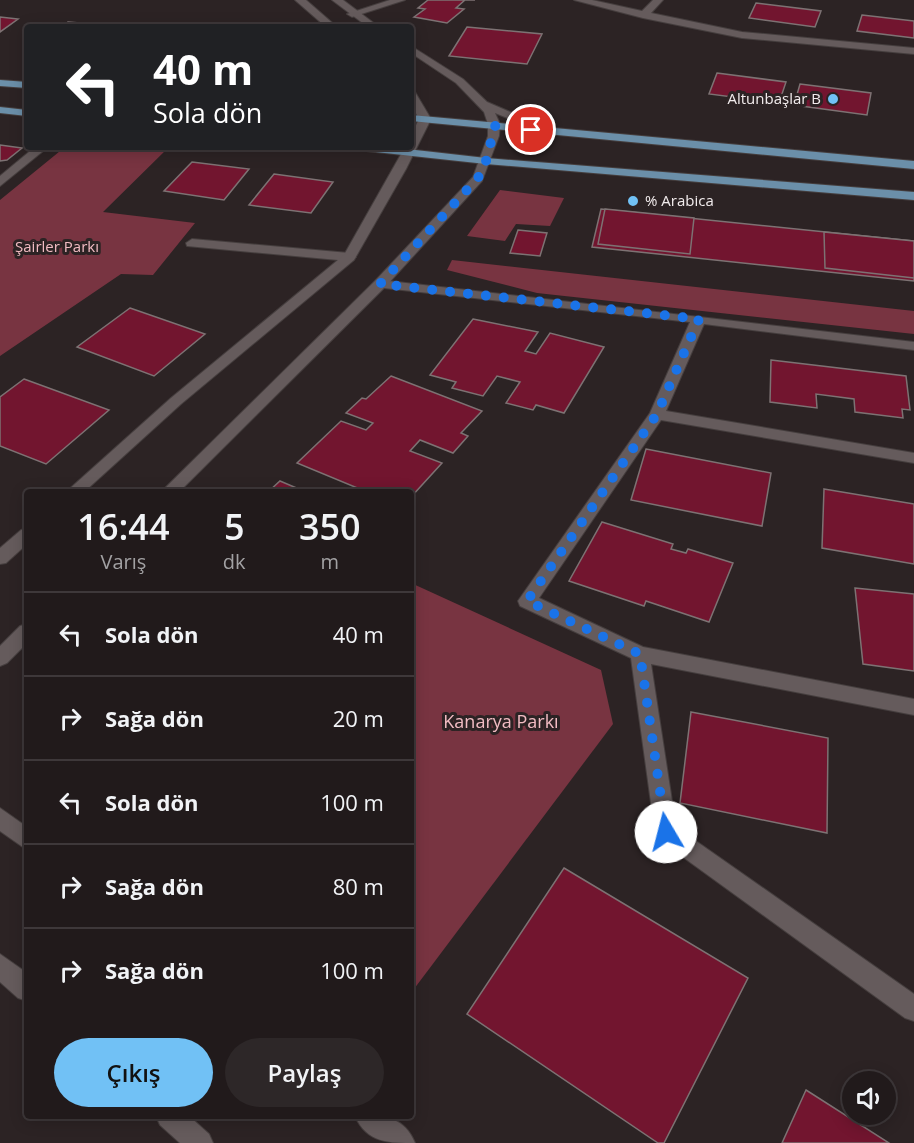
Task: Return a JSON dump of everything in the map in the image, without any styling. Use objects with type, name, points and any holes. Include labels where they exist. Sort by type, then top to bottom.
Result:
[{"type":"main road","points":[[0,83],[24,85]]},
{"type":"main road","points":[[0,110],[24,113]]},
{"type":"main road","points":[[418,118],[914,165]]},
{"type":"main road","points":[[388,150],[486,161],[914,196]]},
{"type":"street","points":[[300,0],[328,24]]},
{"type":"street","points":[[338,0],[352,14],[369,24]]},
{"type":"street","points":[[352,14],[400,0]]},
{"type":"street","points":[[579,0],[742,35],[914,51]]},
{"type":"street","points":[[643,15],[658,0]]},
{"type":"street","points":[[171,489],[380,284],[478,178],[486,161],[495,126],[473,93],[440,67],[414,51]]},
{"type":"street","points":[[480,102],[548,131]]},
{"type":"street","points":[[0,183],[38,150]]},
{"type":"street","points":[[77,489],[176,401],[349,257],[408,152]]},
{"type":"street","points":[[192,243],[349,257]]},
{"type":"street","points":[[380,284],[699,319],[914,346]]},
{"type":"street","points":[[699,319],[657,414],[527,601],[640,654],[914,707]]},
{"type":"street","points":[[657,414],[914,458]]},
{"type":"street","points":[[0,558],[24,537]]},
{"type":"street","points":[[0,658],[24,634]]},
{"type":"street","points":[[640,654],[666,832],[914,1009]]},
{"type":"street","points":[[0,818],[24,838]]},
{"type":"street","points":[[0,966],[24,987]]},
{"type":"street","points":[[172,1119],[200,1143]]},
{"type":"street","points":[[372,1119],[402,1143]]},
{"type":"green space","name":"Şairler Parkı","points":[[61,150],[166,150],[103,212],[195,223],[153,275],[121,274],[0,356],[0,200]]},
{"type":"green space","points":[[500,190],[564,198],[550,226],[516,224],[505,241],[467,236]]},
{"type":"green space","points":[[452,260],[914,311],[914,334],[537,293],[447,270]]},
{"type":"green space","name":"Kanarya Parkı","points":[[414,584],[601,670],[613,724],[414,989]]},
{"type":"building","points":[[428,0],[465,0],[456,8],[464,9],[447,23],[414,17],[425,9],[418,8]]},
{"type":"building","points":[[756,3],[821,11],[815,27],[749,18]]},
{"type":"building","points":[[862,15],[914,21],[914,38],[857,31]]},
{"type":"building","points":[[0,17],[18,19],[0,32]]},
{"type":"building","points":[[68,22],[92,24],[65,24]]},
{"type":"building","points":[[467,27],[542,34],[527,64],[449,56]]},
{"type":"building","points":[[717,73],[786,82],[779,103],[709,94]]},
{"type":"building","name":"Altunbaşlar B","points":[[800,84],[871,93],[867,115],[794,105]]},
{"type":"building","points":[[0,145],[22,148],[7,160],[0,161]]},
{"type":"building","points":[[192,162],[249,169],[224,200],[164,191]]},
{"type":"building","points":[[274,174],[333,182],[311,213],[249,205]]},
{"type":"building","points":[[601,209],[914,241],[914,281],[592,247]]},
{"type":"building","points":[[605,209],[694,218],[690,254],[598,244]]},
{"type":"building","points":[[518,230],[547,233],[540,256],[510,253]]},
{"type":"building","points":[[824,232],[914,241],[914,278],[825,268]]},
{"type":"building","points":[[130,308],[205,334],[154,376],[77,347]]},
{"type":"building","points":[[473,319],[538,332],[525,351],[536,354],[550,333],[604,347],[564,413],[536,405],[533,410],[506,403],[520,382],[497,376],[483,396],[452,388],[456,382],[430,375]]},
{"type":"building","points":[[771,360],[906,376],[910,410],[902,409],[903,418],[855,412],[854,399],[816,394],[817,408],[770,402]]},
{"type":"building","points":[[391,376],[482,411],[461,433],[468,436],[453,453],[420,440],[410,451],[442,463],[414,494],[414,489],[360,489],[297,463],[341,421],[366,430],[373,423],[346,413],[362,398],[366,399]]},
{"type":"building","points":[[24,379],[109,410],[46,464],[0,446],[0,397]]},
{"type":"building","points":[[646,449],[771,473],[762,526],[631,500]]},
{"type":"building","points":[[280,481],[299,489],[271,489]]},
{"type":"building","points":[[824,489],[914,504],[914,564],[822,548]]},
{"type":"building","points":[[602,522],[673,544],[671,549],[686,553],[688,549],[733,563],[709,622],[646,601],[644,606],[569,581]]},
{"type":"building","points":[[855,588],[914,594],[914,671],[863,664]]},
{"type":"building","points":[[691,712],[828,738],[827,833],[680,803]]},
{"type":"building","points":[[564,868],[748,978],[664,1143],[658,1143],[467,1014]]},
{"type":"building","points":[[806,1090],[842,1113],[842,1125],[861,1125],[889,1143],[782,1143]]},
{"type":"place","name":"Altunbaşlar B","points":[[833,99]]},
{"type":"place","name":"% Arabica","points":[[633,201]]},
{"type":"route","points":[[531,130],[495,126],[486,161],[478,178],[380,284],[699,319],[657,414],[527,601],[640,654],[666,832]]}]
